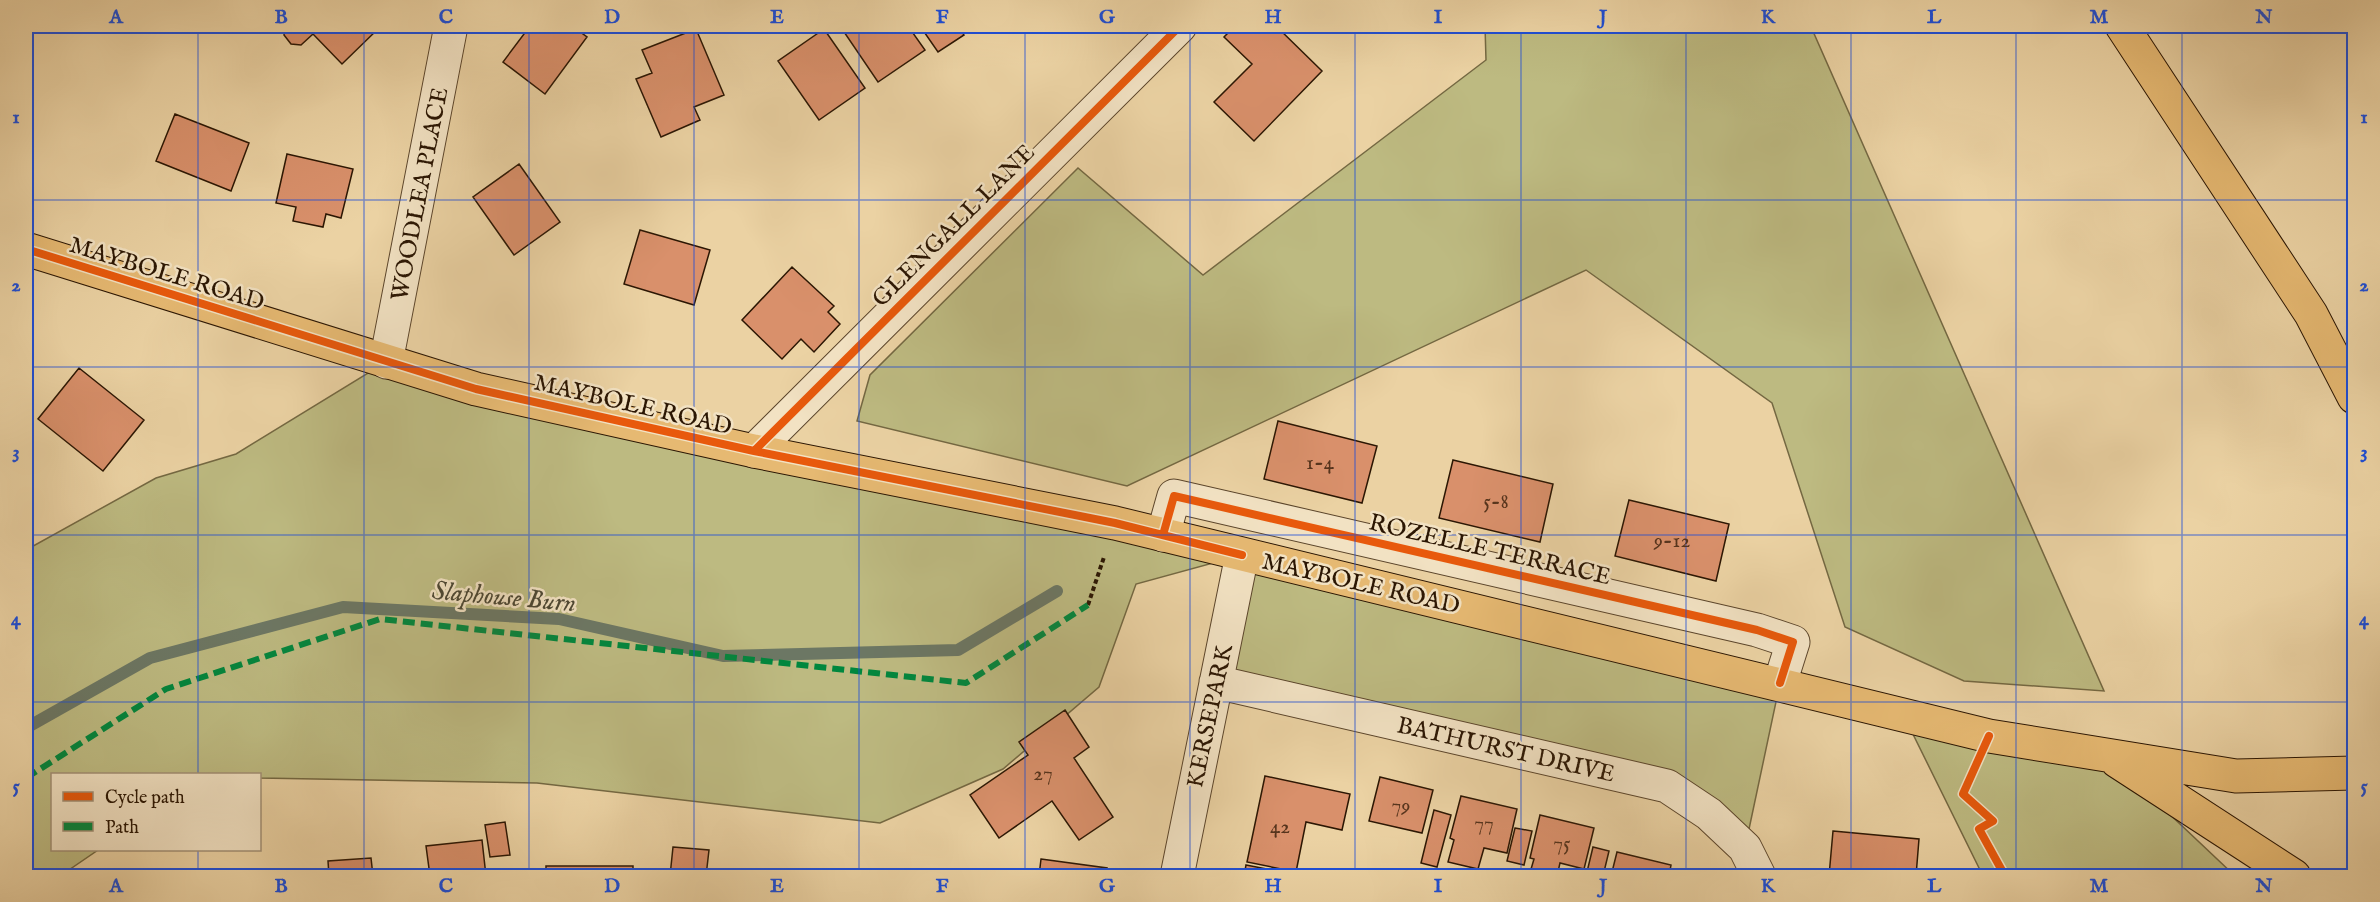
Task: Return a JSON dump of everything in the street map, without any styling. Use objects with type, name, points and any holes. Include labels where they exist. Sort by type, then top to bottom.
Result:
[{"type":"main road","points":[[2122,26],[2311,314],[2355,398]]},
{"type":"main road","name":"MAYBOLE ROAD","points":[[26,249],[476,389],[754,452],[1115,523],[1780,683],[1989,736],[2236,776],[2355,773]]},
{"type":"main road","name":"MAYBOLE ROAD","points":[[2108,755],[2294,876]]},
{"type":"street","name":"WOODLEA PLACE","points":[[387,362],[451,26]]},
{"type":"street","name":"GLENGALL LANE","points":[[754,452],[1180,26]]},
{"type":"street","name":"ROZELLE TERRACE","points":[[1163,536],[1174,496],[1757,630],[1793,642],[1780,683]]},
{"type":"street","name":"KERSEPARK","points":[[1177,876],[1242,555]]},
{"type":"street","name":"BATHURST DRIVE","points":[[1216,682],[1667,786],[1709,814],[1745,848],[1758,876]]},
{"type":"path","points":[[1088,605],[1115,523]]},
{"type":"shaded area","points":[[1485,26],[1814,26],[1812,29],[2104,691],[1964,681],[1845,627],[1772,403],[1586,270],[1127,486],[857,421],[870,375],[1078,168],[1203,275],[1486,60]]},
{"type":"shaded area","points":[[386,362],[754,451],[1115,523],[1780,683],[1745,848],[1709,814],[1667,786],[1216,682],[1242,555],[1136,584],[1099,687],[1003,769],[880,823],[537,783],[261,778],[261,773],[51,773],[51,851],[97,851],[60,876],[26,876],[26,550],[156,478],[236,454]]},
{"type":"shaded area","points":[[1904,716],[2107,755],[2235,876],[1983,876]]},
{"type":"building","points":[[285,26],[381,26],[342,64],[313,34],[301,45],[291,44],[284,35]]},
{"type":"building","points":[[530,26],[572,26],[587,37],[545,94],[503,62]]},
{"type":"building","points":[[840,26],[908,26],[925,50],[878,82]]},
{"type":"building","points":[[920,26],[957,26],[964,35],[938,52]]},
{"type":"building","points":[[1235,26],[1276,26],[1322,71],[1254,141],[1214,102],[1252,64],[1224,37]]},
{"type":"building","points":[[696,29],[724,95],[694,107],[700,120],[661,137],[636,79],[652,73],[642,50]]},
{"type":"building","points":[[824,29],[865,88],[819,120],[778,61]]},
{"type":"building","points":[[175,114],[249,143],[231,191],[156,161]]},
{"type":"building","points":[[287,154],[353,169],[341,218],[326,214],[323,227],[293,221],[296,207],[276,203]]},
{"type":"building","points":[[519,164],[560,222],[514,255],[473,197]]},
{"type":"building","points":[[640,230],[710,250],[694,305],[624,284]]},
{"type":"building","points":[[792,267],[834,306],[828,312],[840,324],[814,352],[801,339],[782,359],[742,320]]},
{"type":"building","points":[[79,368],[144,420],[103,471],[38,419]]},
{"type":"building","points":[[1278,421],[1377,446],[1362,503],[1264,479]]},
{"type":"building","points":[[1453,460],[1553,484],[1540,542],[1439,518]]},
{"type":"building","points":[[1629,500],[1729,524],[1716,581],[1615,556]]},
{"type":"building","points":[[1065,710],[1089,747],[1074,758],[1113,817],[1079,840],[1052,801],[999,838],[970,795],[1028,755],[1019,742]]},
{"type":"building","points":[[1265,776],[1350,794],[1342,830],[1306,822],[1296,872],[1247,862]]},
{"type":"building","points":[[1380,777],[1433,790],[1422,833],[1369,821]]},
{"type":"building","points":[[1461,796],[1517,809],[1507,853],[1484,848],[1478,869],[1448,862],[1454,840],[1450,838]]},
{"type":"building","points":[[1434,810],[1451,815],[1437,867],[1421,863]]},
{"type":"building","points":[[1540,815],[1594,828],[1584,869],[1560,863],[1557,876],[1529,876],[1534,859],[1530,858]]},
{"type":"building","points":[[505,822],[510,855],[490,857],[485,825]]},
{"type":"building","points":[[1515,828],[1532,831],[1524,865],[1507,861]]},
{"type":"building","points":[[1833,831],[1919,839],[1916,876],[1829,876]]},
{"type":"building","points":[[482,840],[486,876],[430,876],[426,846]]},
{"type":"building","points":[[673,847],[709,850],[706,876],[670,876]]},
{"type":"building","points":[[1593,847],[1609,851],[1603,876],[1586,876]]},
{"type":"building","points":[[1617,852],[1671,865],[1669,876],[1611,876]]},
{"type":"building","points":[[371,858],[373,876],[329,876],[328,861]]},
{"type":"building","points":[[1041,859],[1107,868],[1105,876],[1039,876]]},
{"type":"building","points":[[1246,865],[1282,872],[1281,876],[1244,876]]},
{"type":"building","points":[[546,866],[633,866],[633,876],[546,876]]},
{"type":"building","points":[[982,872],[1021,876],[981,876]]},
{"type":"waterway","name":"Slaphouse Burn","points":[[26,728],[150,658],[343,607],[559,619],[723,656],[958,650],[1057,591]]},
{"type":"marked path","points":[[26,778],[166,689],[380,619],[966,683],[1088,605]]},
{"type":"cycle path","points":[[754,451],[1180,26]]},
{"type":"cycle path","points":[[26,249],[476,389],[754,451],[1115,523],[1242,555]]},
{"type":"cycle path","points":[[1163,535],[1174,496],[1757,630],[1793,642],[1780,683]]},
{"type":"cycle path","points":[[1989,736],[1963,794],[1993,821],[1979,829],[2005,876]]}]
